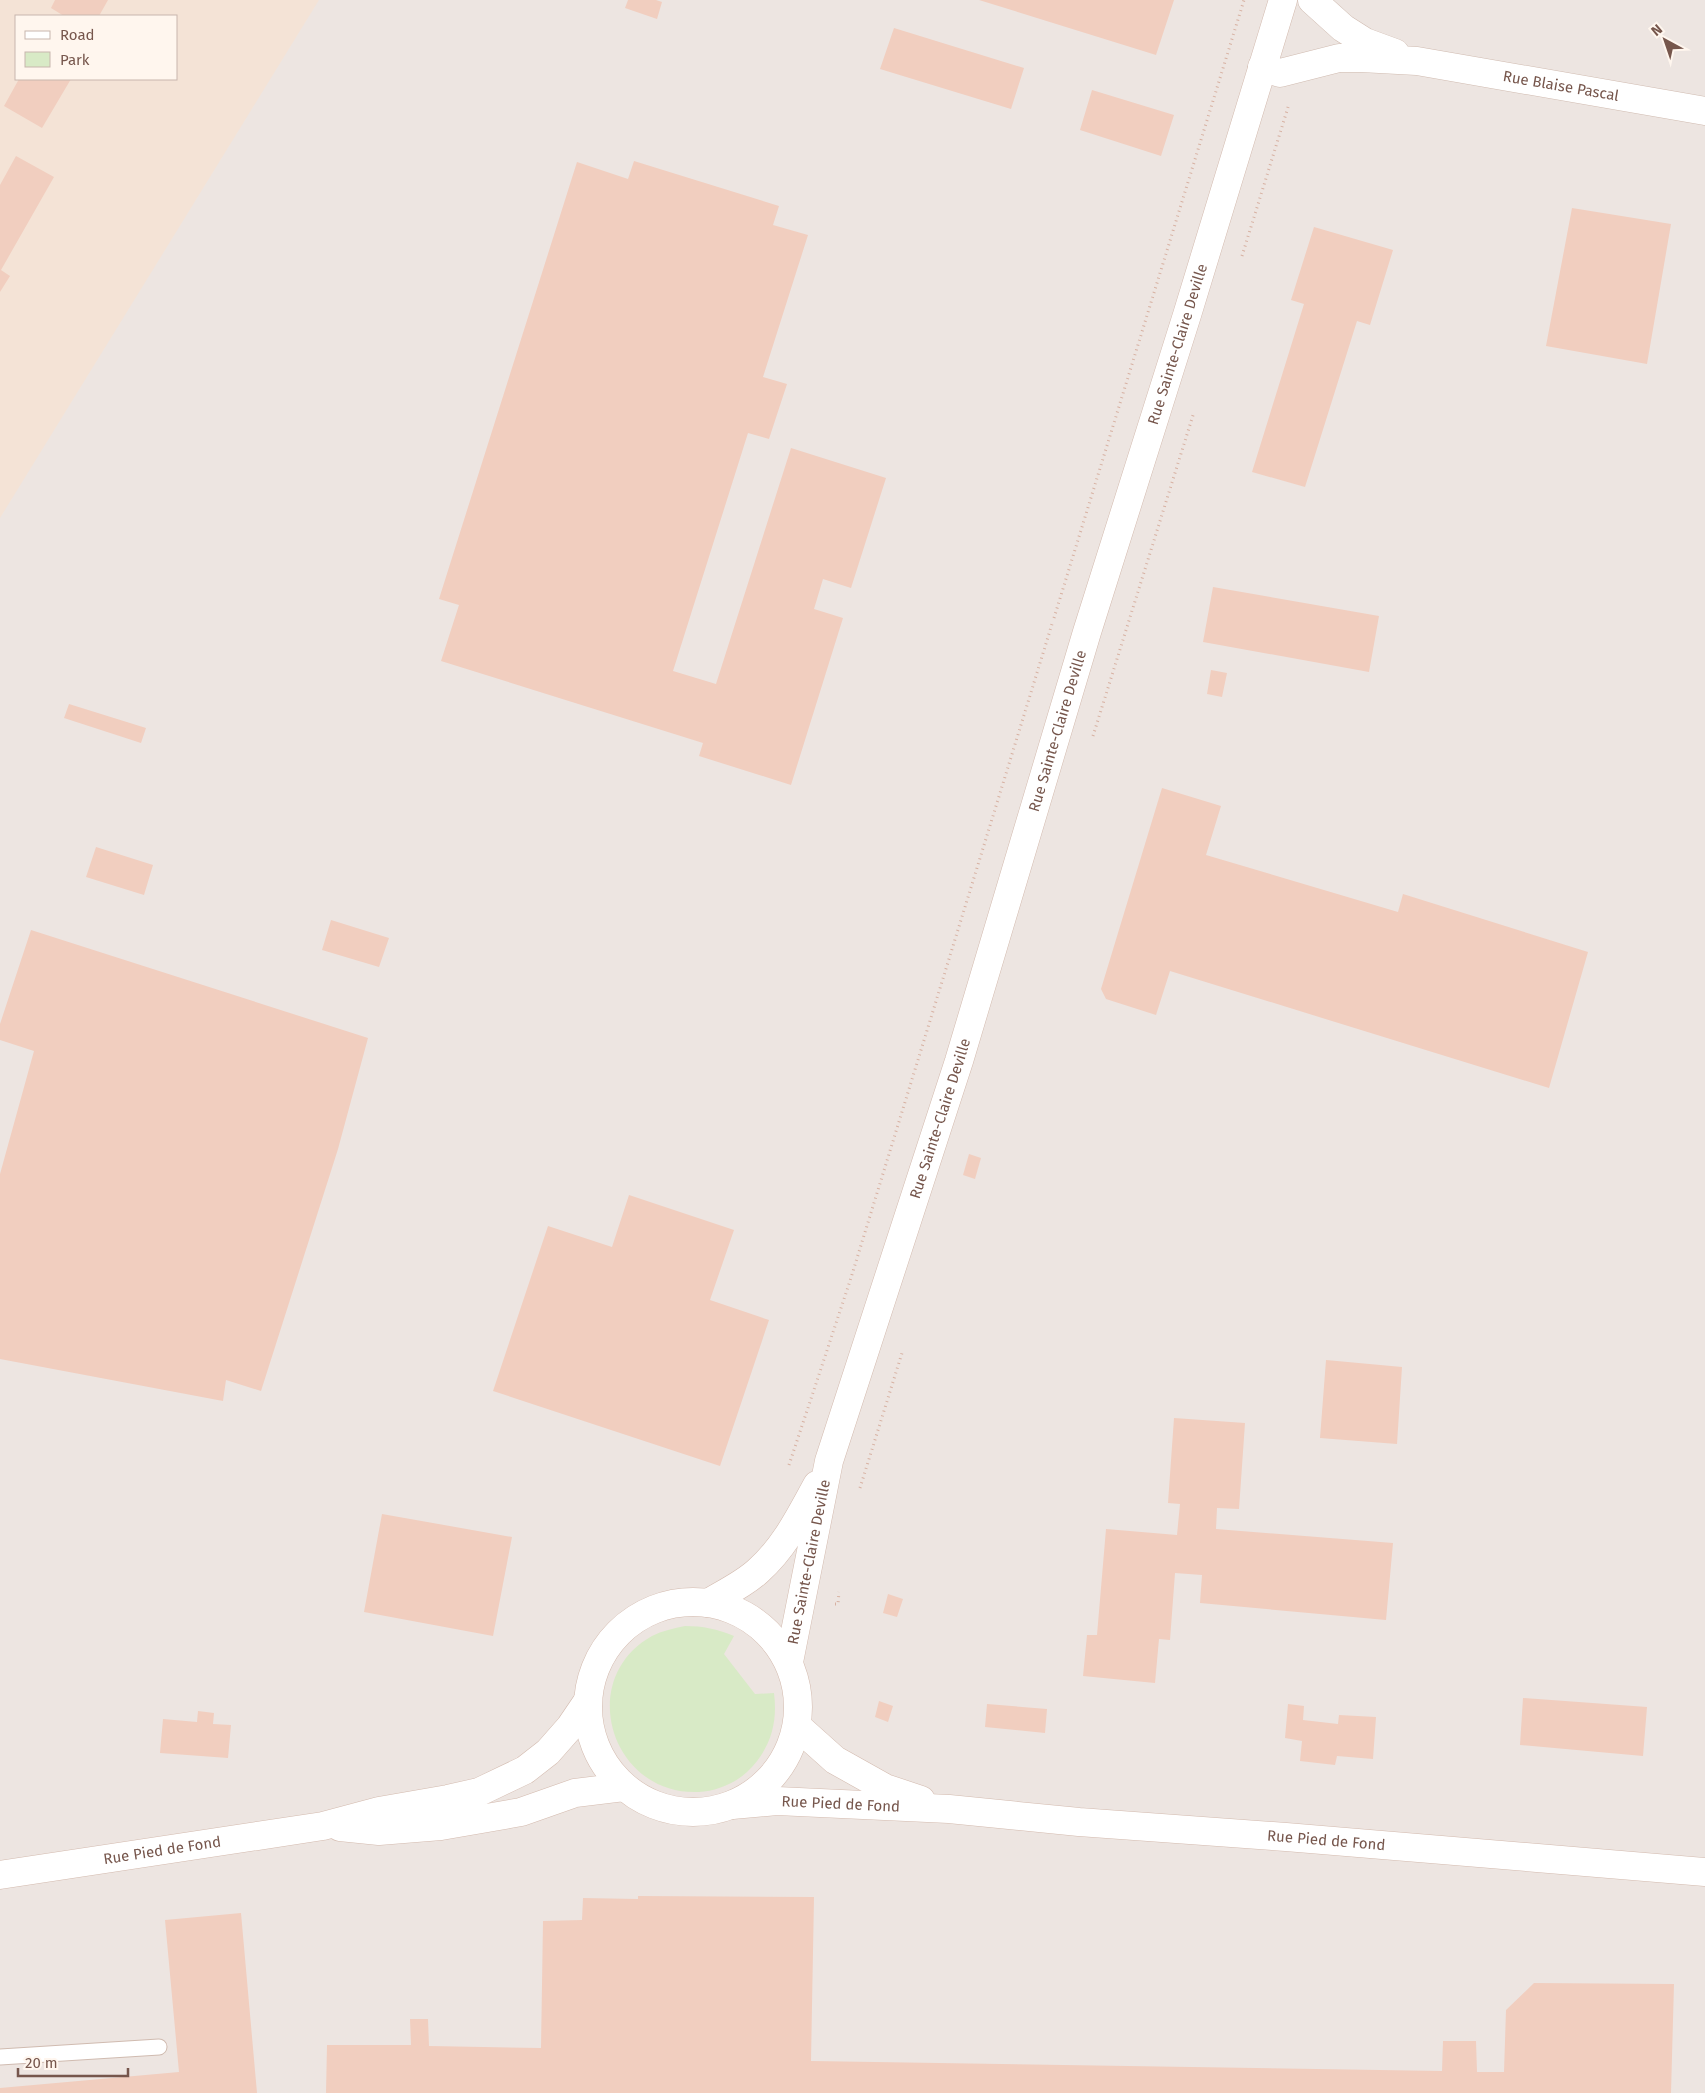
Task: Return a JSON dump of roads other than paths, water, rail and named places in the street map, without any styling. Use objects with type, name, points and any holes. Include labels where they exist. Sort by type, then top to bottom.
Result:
[{"type":"main road","name":"Rue Sainte-Claire Deville","points":[[789,1662],[829,1461],[959,1061],[1087,632],[1187,315],[1283,0]]},
{"type":"main road","name":"Rue Blaise Pascal","points":[[1312,0],[1343,28],[1365,42],[1417,61]]},
{"type":"main road","name":"Rue Blaise Pascal","points":[[1262,68],[1280,73],[1339,58],[1417,61],[1705,111]]},
{"type":"main road","name":"Rue Sainte-Claire Deville","points":[[708,1603],[757,1572],[774,1554],[790,1534],[829,1461]]},
{"type":"main road","points":[[679,1602],[708,1603],[734,1610],[760,1626],[775,1640],[789,1662],[797,1693],[797,1726],[790,1748],[771,1777],[755,1792],[732,1805],[698,1812],[672,1810],[643,1800],[624,1787],[608,1770],[596,1748],[589,1726],[587,1702],[589,1685],[595,1668],[606,1647],[626,1625],[647,1612],[679,1602]]},
{"type":"main road","name":"Rue Pied de Fond","points":[[0,1875],[324,1826],[379,1811],[479,1792],[525,1770],[548,1752],[570,1727],[587,1702]]},
{"type":"main road","name":"Rue Pied de Fond","points":[[797,1726],[835,1760],[885,1788],[949,1809]]},
{"type":"main road","name":"Rue Pied de Fond","points":[[324,1826],[379,1831],[441,1826],[521,1812],[576,1793],[624,1787]]},
{"type":"main road","name":"Rue Pied de Fond","points":[[732,1805],[777,1802],[949,1809],[1079,1822],[1286,1837],[1705,1872]]},
{"type":"lane","points":[[0,2057],[159,2047]]}]
